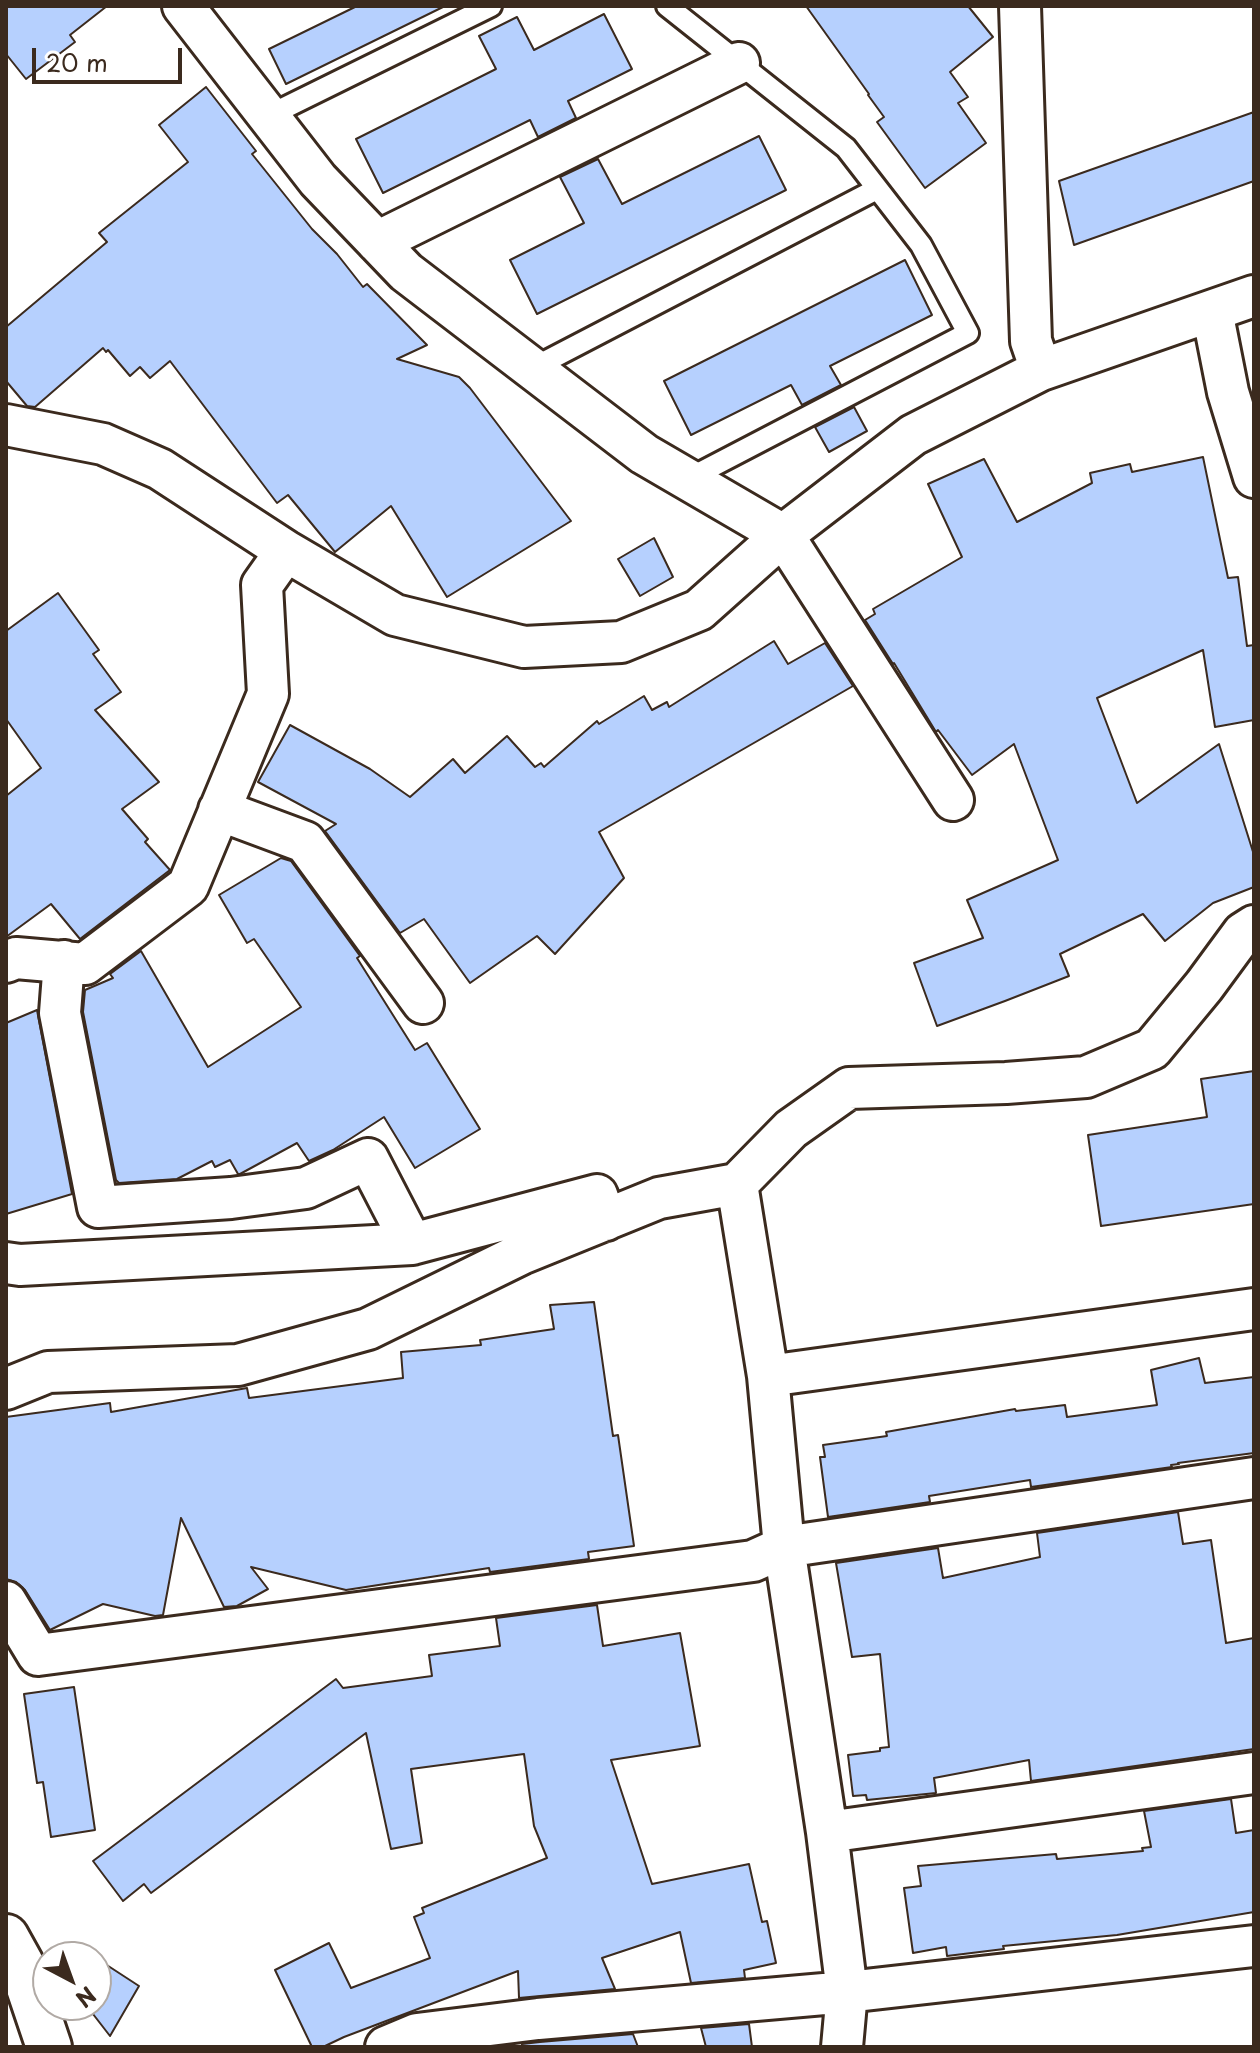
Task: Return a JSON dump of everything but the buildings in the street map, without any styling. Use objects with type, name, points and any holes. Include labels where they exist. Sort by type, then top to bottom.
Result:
[{"type":"street","points":[[183,6],[318,180],[406,272],[644,454],[783,535],[953,800]]},
{"type":"street","points":[[1020,6],[1031,341],[1041,370]]},
{"type":"street","points":[[377,242],[739,63]]},
{"type":"street","points":[[6,425],[103,444],[160,469],[286,551],[395,615],[524,647],[621,642],[699,610],[783,535],[913,435],[1041,370],[1254,296]]},
{"type":"street","points":[[1212,311],[1228,392],[1254,477]]},
{"type":"street","points":[[6,962],[16,958],[85,964],[188,886],[268,694],[262,585],[286,551]]},
{"type":"street","points":[[219,810],[305,842],[423,1003]]},
{"type":"street","points":[[6,1389],[48,1372],[238,1365],[368,1329],[521,1254],[659,1198],[737,1184],[791,1129],[849,1088],[1086,1077],[1152,1049],[1243,933],[1254,926]]},
{"type":"street","points":[[64,961],[60,1013],[98,1207],[231,1198],[306,1188],[368,1159],[412,1244]]},
{"type":"street","points":[[737,1184],[768,1376],[784,1547],[827,1832],[847,1992],[842,2047]]},
{"type":"street","points":[[6,1263],[20,1265],[412,1244],[597,1195],[606,1220]]},
{"type":"street","points":[[768,1376],[1254,1309]]},
{"type":"street","points":[[6,1602],[38,1655],[753,1561],[784,1547],[1254,1478]]},
{"type":"street","points":[[827,1832],[1254,1773]]},
{"type":"street","points":[[6,1937],[21,1964],[49,2047]]},
{"type":"street","points":[[386,2047],[417,2034],[538,2019],[847,1992],[1254,1946]]},
{"type":"lane","points":[[268,116],[491,6]]},
{"type":"lane","points":[[667,6],[846,148],[921,245],[968,333],[688,479]]},
{"type":"lane","points":[[533,368],[877,189]]}]
